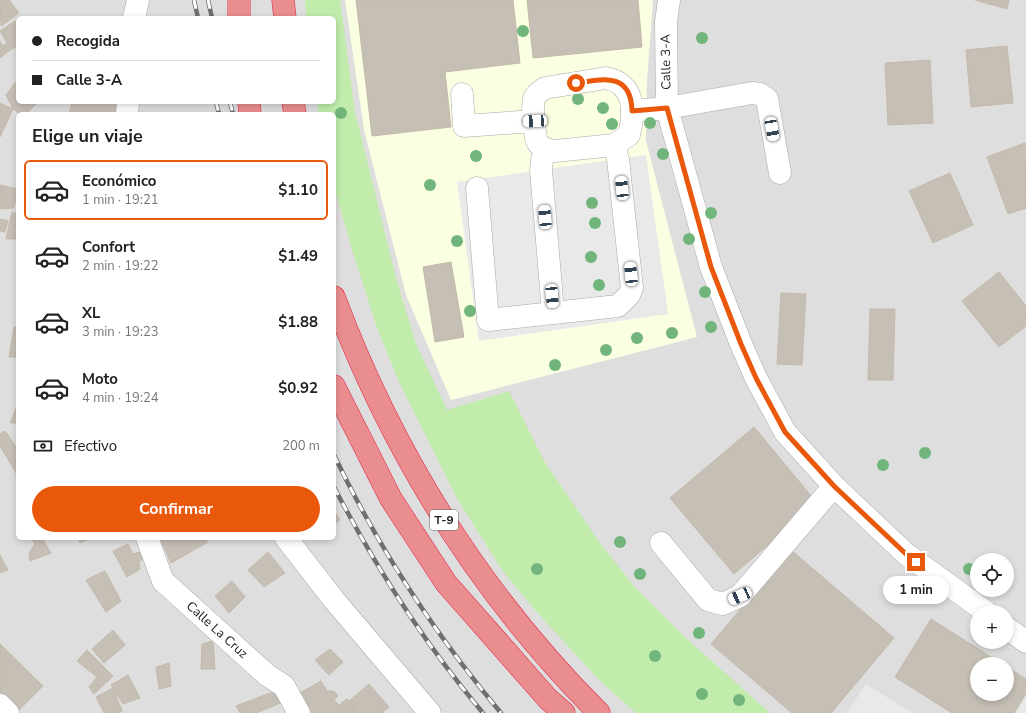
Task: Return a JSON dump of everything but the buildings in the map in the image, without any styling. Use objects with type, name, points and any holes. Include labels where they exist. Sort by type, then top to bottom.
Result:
[{"type":"highway","points":[[239,0],[239,16]]},
{"type":"highway","points":[[283,0],[285,16]]},
{"type":"highway","name":"T-9","points":[[336,302],[351,342],[391,428],[456,540],[512,618],[577,691],[599,713]]},
{"type":"highway","name":"T-9","points":[[336,390],[391,499],[446,583],[548,699],[564,713]]},
{"type":"street","points":[[134,16],[138,0]]},
{"type":"street","name":"Calle 3-A","points":[[669,0],[666,22],[667,108],[711,267],[756,378],[785,432],[834,486],[906,554],[976,605]]},
{"type":"street","points":[[606,78],[615,80],[625,88],[632,100],[633,120],[629,135],[614,145],[555,151],[546,150],[539,145],[536,139],[535,121],[534,99],[538,93],[545,88],[606,78]]},
{"type":"street","points":[[632,111],[667,108],[752,92],[760,94],[767,99],[780,173]]},
{"type":"street","points":[[462,94],[464,126],[535,121]]},
{"type":"street","points":[[476,188],[488,320],[618,306],[629,295],[632,288],[618,159],[614,145]]},
{"type":"street","points":[[546,150],[542,160],[541,170],[553,312]]},
{"type":"street","points":[[661,543],[708,600],[723,604],[740,596],[834,486]]},
{"type":"street","name":"Calle La Cruz","points":[[148,540],[163,581],[267,675],[284,686],[299,713]]},
{"type":"street","points":[[288,540],[334,600],[430,713]]},
{"type":"street","points":[[1014,633],[1026,642]]},
{"type":"street","points":[[0,705],[8,713]]},
{"type":"shaded area","points":[[0,0],[1026,0],[1026,713],[0,713]]},
{"type":"shaded area","points":[[345,0],[653,0],[647,82],[646,141],[697,337],[451,400],[406,295],[364,130]]},
{"type":"shaded area","points":[[646,155],[668,314],[479,341],[457,182]]},
{"type":"shaded area","points":[[866,684],[912,713],[847,713]]},
{"type":"shaded area","points":[[1026,697],[1026,713],[1016,713]]},
{"type":"green space","points":[[305,0],[340,0],[355,112],[396,278],[416,344],[447,410],[509,391],[544,461],[600,543],[634,586],[686,638],[770,713],[636,713],[598,679],[535,610],[502,570],[456,497],[399,382],[376,325],[336,194],[336,112],[319,112],[317,104],[336,104],[336,16],[306,16]]},
{"type":"railway","points":[[194,0],[198,16]]},
{"type":"railway","points":[[208,0],[212,16]]},
{"type":"railway","points":[[216,104],[218,112]]},
{"type":"railway","points":[[230,104],[232,112]]},
{"type":"railway","points":[[336,459],[370,524],[409,589],[453,652],[501,713]]},
{"type":"railway","points":[[336,491],[367,547],[402,604],[461,687],[483,713]]},
{"type":"route","points":[[576,83],[606,78],[615,80],[625,88],[632,100],[632,111],[667,108],[711,267],[756,378],[785,432],[834,486],[916,562]]}]
